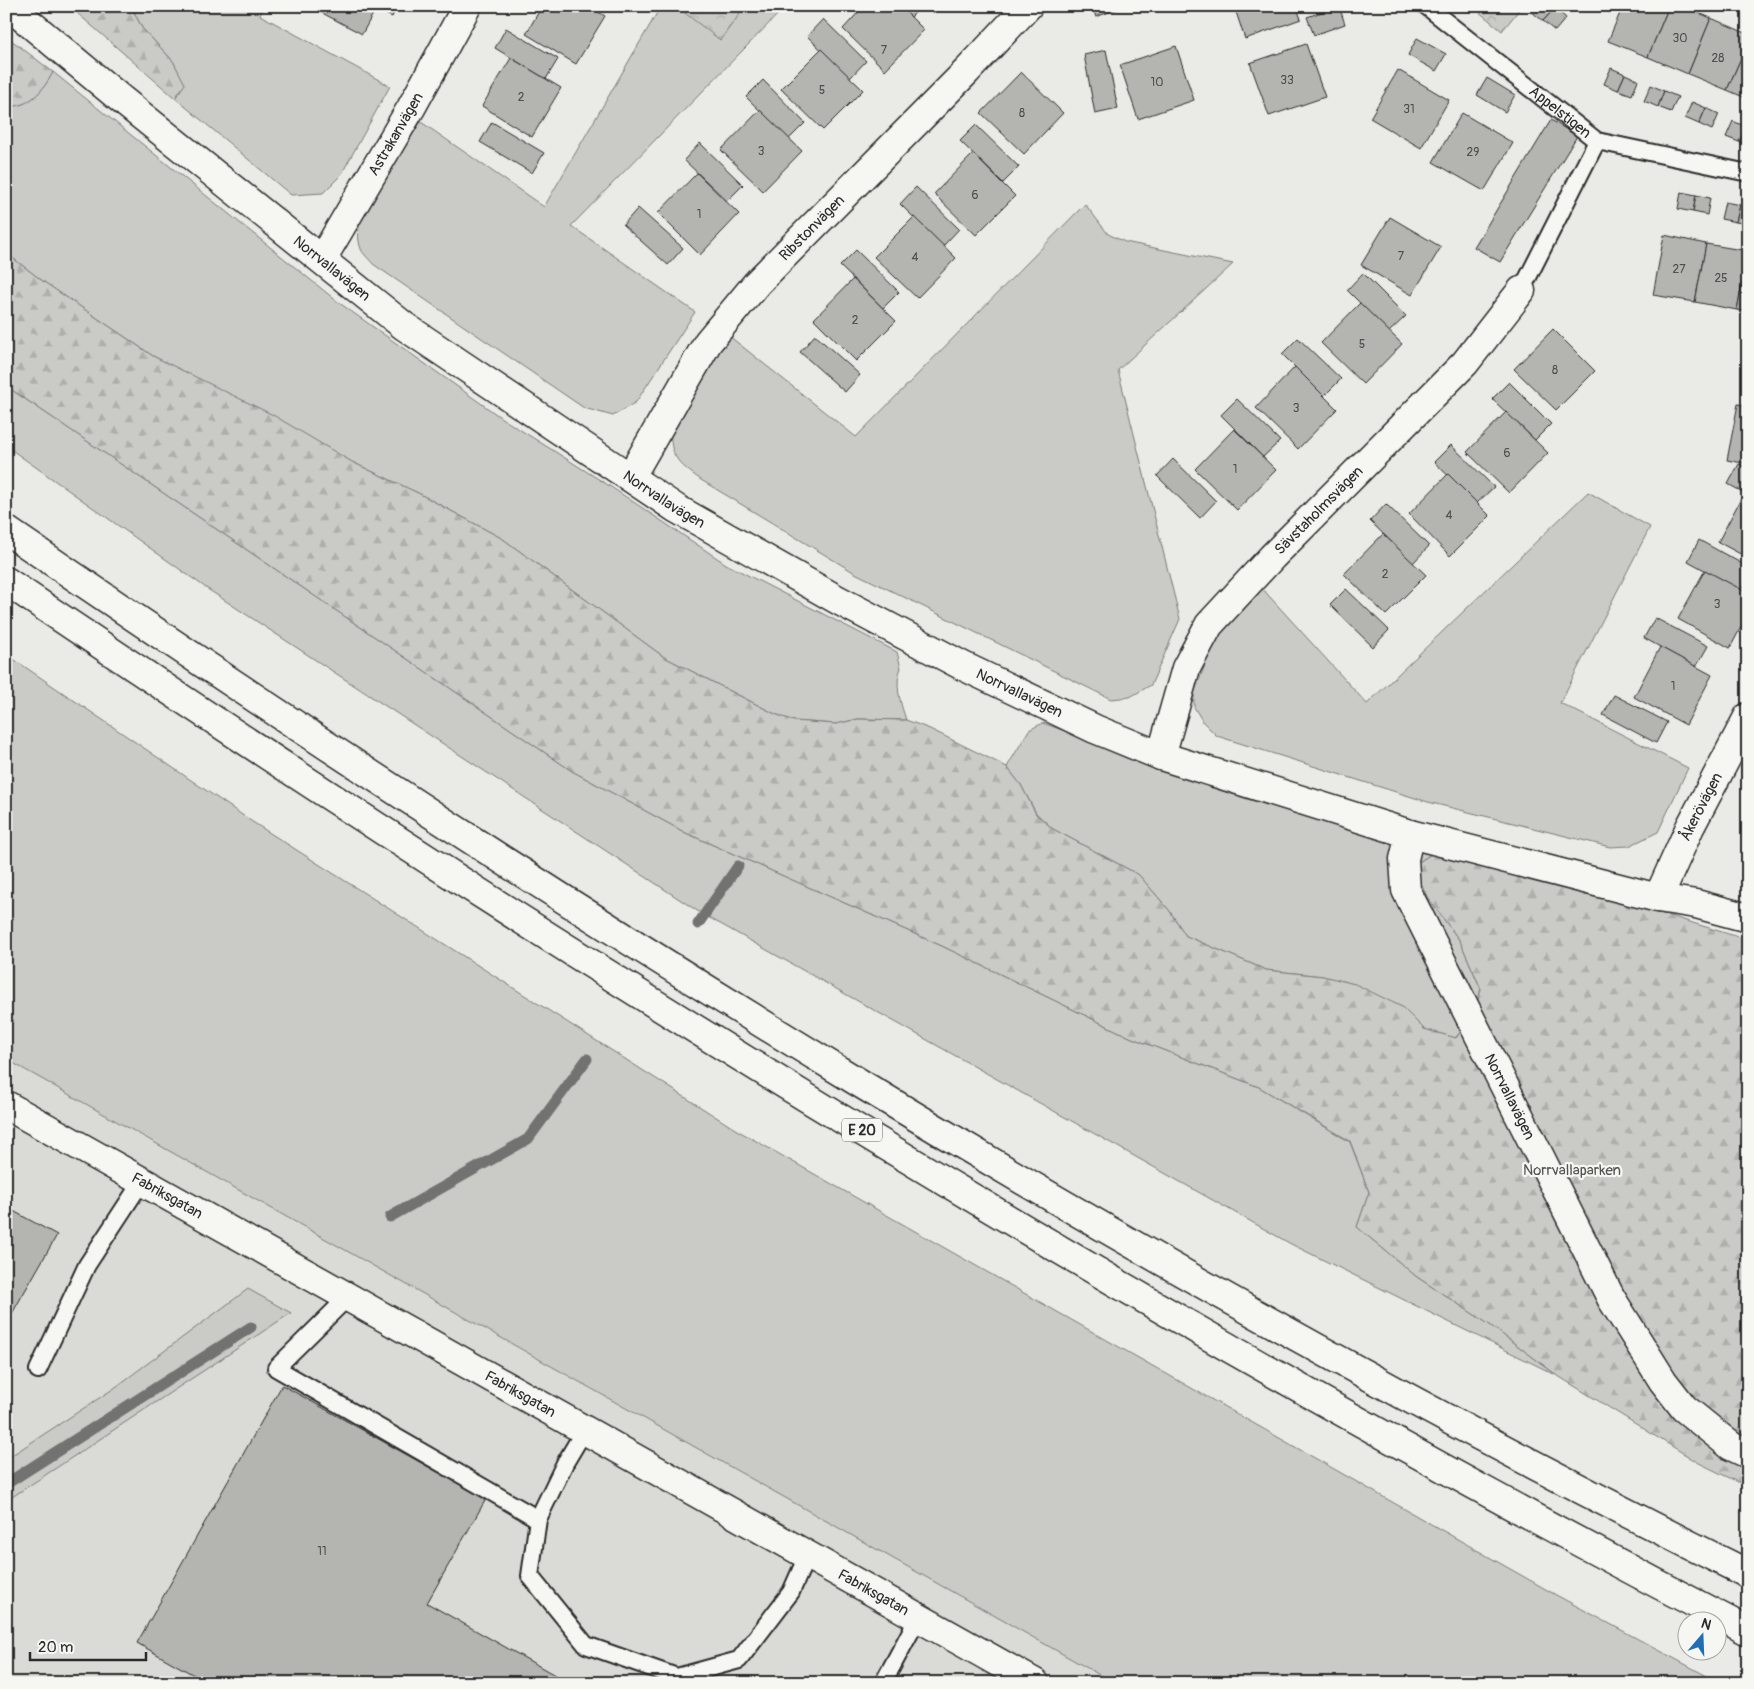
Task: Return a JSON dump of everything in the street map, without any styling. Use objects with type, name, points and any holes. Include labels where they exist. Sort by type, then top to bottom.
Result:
[{"type":"main road","name":"Norrvallavägen","points":[[9,6],[122,100],[404,326],[631,476],[677,509],[963,666],[1095,729],[1161,756],[1410,834],[1658,898],[1696,904],[1748,918]]},
{"type":"main road","name":"Astrakanvägen","points":[[322,259],[411,108],[467,6]]},
{"type":"main road","name":"Ribstonvägen","points":[[631,476],[708,342],[732,312],[757,283],[967,71],[1028,6]]},
{"type":"main road","name":"Sävstaholmsvägen","points":[[1161,756],[1186,668],[1209,626],[1272,558],[1465,363],[1521,292]]},
{"type":"main road","name":"E 20","points":[[6,530],[166,639],[490,852],[867,1088],[1171,1267],[1446,1418],[1748,1574]]},
{"type":"main road","name":"E 20","points":[[6,580],[190,705],[412,850],[746,1060],[944,1180],[1371,1427],[1748,1630]]},
{"type":"main road","name":"Åkerövägen","points":[[1658,898],[1690,827],[1748,717]]},
{"type":"main road","name":"Norrvallavägen","points":[[1410,834],[1404,860],[1406,890],[1611,1298],[1663,1381],[1684,1408],[1731,1446],[1748,1454]]},
{"type":"main road","name":"Fabriksgatan","points":[[6,1105],[1035,1683]]},
{"type":"lane","name":"Äppelstigen","points":[[1426,6],[1597,141],[1748,172]]},
{"type":"lane","points":[[1521,292],[1597,141]]},
{"type":"lane","points":[[38,1370],[87,1265],[142,1181]]},
{"type":"lane","points":[[348,1297],[276,1368],[538,1520]]},
{"type":"lane","points":[[584,1431],[565,1463],[538,1520],[530,1576],[586,1645],[677,1677],[739,1660],[792,1592],[807,1556]]},
{"type":"lane","points":[[883,1683],[918,1618]]},
{"type":"shaded area","points":[[6,1059],[734,1469],[1114,1683],[6,1683]]},
{"type":"green space","points":[[69,6],[131,6],[142,28],[173,61],[185,84],[175,98]]},
{"type":"green space","points":[[131,6],[265,6],[260,15],[390,86],[341,175],[323,193],[291,195],[175,98],[184,84],[173,61],[142,28]]},
{"type":"green space","points":[[661,6],[786,6],[571,226],[695,312],[636,402],[613,416],[584,408],[373,264],[361,249],[358,234],[361,217],[378,182],[421,122],[544,207]]},
{"type":"green space","points":[[684,6],[746,6],[720,40],[681,10]]},
{"type":"green space","points":[[1472,6],[1515,6],[1519,10],[1502,31]]},
{"type":"green space","points":[[6,36],[53,72],[35,97],[22,104],[6,107]]},
{"type":"green space","points":[[53,72],[338,302],[503,419],[608,485],[726,564],[897,652],[901,668],[898,681],[899,694],[906,720],[858,719],[836,724],[794,721],[775,714],[664,657],[503,539],[418,493],[352,462],[153,356],[44,282],[6,253],[6,107],[22,104],[35,97]]},
{"type":"green space","points":[[1085,204],[1108,234],[1125,242],[1233,264],[1118,370],[1180,619],[1151,685],[1130,697],[1111,699],[855,573],[701,480],[686,469],[674,452],[671,437],[671,427],[729,336],[856,437]]},
{"type":"green space","name":"Norrvallaparken","points":[[6,253],[44,282],[153,356],[273,415],[352,462],[418,493],[503,539],[664,657],[775,714],[794,721],[836,724],[858,719],[906,720],[930,729],[1007,767],[1021,785],[1036,814],[1053,829],[1139,875],[1169,910],[1186,936],[1266,970],[1323,976],[1355,984],[1402,1007],[1424,1029],[1456,1038],[1473,1018],[1481,989],[1460,941],[1427,897],[1414,865],[1433,853],[1667,915],[1748,940],[1748,1487],[1699,1463],[1558,1376],[1490,1325],[1417,1277],[1357,1227],[1369,1192],[1350,1141],[1259,1087],[1132,1038],[942,946],[686,833],[572,771],[6,386]]},
{"type":"green space","points":[[6,386],[572,771],[686,833],[942,946],[1132,1038],[1259,1087],[1350,1142],[1369,1192],[1357,1227],[1417,1277],[1490,1325],[1558,1376],[1291,1244],[699,912],[209,590],[6,446]]},
{"type":"green space","points":[[1588,492],[1650,527],[1560,703],[1688,768],[1658,832],[1629,846],[1610,847],[1428,802],[1217,736],[1203,722],[1194,707],[1194,693],[1220,627],[1259,585],[1367,704]]},
{"type":"green space","points":[[6,654],[251,821],[735,1129],[1556,1595],[1676,1659],[1676,1662],[1681,1662],[1720,1683],[1114,1683],[6,1059]]},
{"type":"green space","points":[[1043,723],[1227,791],[1433,853],[1415,864],[1427,897],[1460,941],[1481,989],[1473,1018],[1455,1038],[1424,1029],[1402,1007],[1323,976],[1266,970],[1186,936],[1169,910],[1139,875],[1053,829],[1036,813],[1021,785],[1007,767],[1029,730]]},
{"type":"green space","points":[[248,1289],[291,1313],[6,1501],[6,1459],[113,1389]]},
{"type":"building","points":[[309,6],[358,6],[373,14],[362,34]]},
{"type":"building","points":[[371,6],[397,6],[392,17]]},
{"type":"building","points":[[542,6],[589,6],[605,16],[576,64],[526,34]]},
{"type":"building","points":[[864,6],[900,6],[924,30],[885,70],[843,29]]},
{"type":"building","points":[[900,6],[922,6],[911,17]]},
{"type":"building","points":[[1092,6],[1125,6],[1096,17]]},
{"type":"building","points":[[1234,6],[1296,6],[1301,19],[1245,39]]},
{"type":"building","points":[[1339,6],[1345,24],[1314,35],[1307,17]]},
{"type":"building","points":[[1537,6],[1552,6],[1555,8],[1543,21],[1532,12]]},
{"type":"building","points":[[1623,6],[1669,6],[1648,57],[1608,41]]},
{"type":"building","points":[[1669,6],[1682,6],[1711,18],[1688,74],[1648,57]]},
{"type":"building","points":[[1555,8],[1566,18],[1555,31],[1543,21]]},
{"type":"building","points":[[1711,18],[1748,34],[1748,42],[1727,90],[1688,74]]},
{"type":"building","points":[[823,19],[866,61],[850,78],[807,36]]},
{"type":"building","points":[[506,28],[558,59],[546,79],[495,48]]},
{"type":"building","points":[[1417,38],[1446,54],[1436,71],[1408,55]]},
{"type":"building","points":[[1748,42],[1748,99],[1727,90]]},
{"type":"building","points":[[1306,44],[1325,97],[1269,116],[1250,63]]},
{"type":"building","points":[[1176,46],[1194,100],[1138,119],[1120,65]]},
{"type":"building","points":[[821,49],[863,90],[823,130],[781,89]]},
{"type":"building","points":[[1106,50],[1118,109],[1095,114],[1084,55]]},
{"type":"building","points":[[511,58],[561,88],[532,137],[482,106]]},
{"type":"building","points":[[1611,68],[1625,74],[1618,90],[1604,84]]},
{"type":"building","points":[[1398,70],[1449,100],[1421,148],[1370,118]]},
{"type":"building","points":[[1021,72],[1063,113],[1024,154],[981,113]]},
{"type":"building","points":[[1625,74],[1638,80],[1632,95],[1618,90]]},
{"type":"building","points":[[1487,78],[1515,95],[1505,112],[1477,95]]},
{"type":"building","points":[[763,80],[805,123],[789,139],[746,97]]},
{"type":"building","points":[[1651,85],[1664,91],[1658,107],[1644,101]]},
{"type":"building","points":[[1664,91],[1678,97],[1671,112],[1658,107]]},
{"type":"building","points":[[1692,102],[1706,108],[1699,124],[1685,118]]},
{"type":"building","points":[[1706,108],[1719,114],[1712,130],[1699,124]]},
{"type":"building","points":[[760,110],[802,151],[763,191],[721,150]]},
{"type":"building","points":[[1462,113],[1513,143],[1484,191],[1433,162]]},
{"type":"building","points":[[1551,120],[1577,136],[1500,262],[1474,247]]},
{"type":"building","points":[[1733,121],[1746,127],[1739,142],[1726,137]]},
{"type":"building","points":[[492,122],[544,153],[532,173],[480,142]]},
{"type":"building","points":[[976,125],[1019,167],[1003,183],[960,141]]},
{"type":"building","points":[[1746,127],[1748,128],[1748,146],[1739,142]]},
{"type":"building","points":[[700,143],[743,185],[727,201],[684,160]]},
{"type":"building","points":[[973,154],[1015,196],[976,235],[934,194]]},
{"type":"building","points":[[697,173],[739,214],[700,255],[658,213]]},
{"type":"building","points":[[916,187],[959,229],[943,246],[900,204]]},
{"type":"building","points":[[1681,192],[1696,195],[1693,212],[1678,209]]},
{"type":"building","points":[[1696,195],[1710,198],[1707,215],[1693,212]]},
{"type":"building","points":[[1725,202],[1740,205],[1736,222],[1721,219]]},
{"type":"building","points":[[1740,205],[1748,206],[1748,224],[1736,222]]},
{"type":"building","points":[[638,208],[683,248],[668,265],[623,225]]},
{"type":"building","points":[[914,217],[956,258],[917,298],[874,257]]},
{"type":"building","points":[[1390,217],[1441,247],[1412,295],[1361,265]]},
{"type":"building","points":[[1664,235],[1706,244],[1695,302],[1653,295]]},
{"type":"building","points":[[1706,244],[1748,251],[1737,310],[1695,302]]},
{"type":"building","points":[[856,250],[899,292],[883,308],[840,266]]},
{"type":"building","points":[[1748,253],[1748,312],[1737,310]]},
{"type":"building","points":[[1363,273],[1406,316],[1389,332],[1347,290]]},
{"type":"building","points":[[853,279],[896,321],[856,361],[814,319]]},
{"type":"building","points":[[1360,303],[1402,344],[1363,384],[1321,343]]},
{"type":"building","points":[[1553,329],[1595,371],[1556,410],[1514,369]]},
{"type":"building","points":[[815,335],[860,375],[845,392],[800,352]]},
{"type":"building","points":[[1298,338],[1341,379],[1324,396],[1282,354]]},
{"type":"building","points":[[1295,367],[1337,409],[1298,449],[1256,408]]},
{"type":"building","points":[[1509,382],[1551,424],[1535,440],[1492,399]]},
{"type":"building","points":[[1237,399],[1280,441],[1263,457],[1221,415]]},
{"type":"building","points":[[1738,404],[1748,406],[1748,464],[1727,460]]},
{"type":"building","points":[[1506,412],[1548,453],[1509,493],[1467,452]]},
{"type":"building","points":[[1234,429],[1276,470],[1237,510],[1195,469]]},
{"type":"building","points":[[1451,445],[1494,487],[1477,503],[1434,462]]},
{"type":"building","points":[[1173,459],[1216,501],[1200,518],[1157,476]]},
{"type":"building","points":[[1739,464],[1748,468],[1748,495],[1728,484]]},
{"type":"building","points":[[1448,474],[1490,516],[1450,556],[1409,514]]},
{"type":"building","points":[[1744,493],[1748,495],[1748,558],[1718,542]]},
{"type":"building","points":[[1386,504],[1429,546],[1413,563],[1370,521]]},
{"type":"building","points":[[1383,534],[1426,575],[1386,615],[1344,574]]},
{"type":"building","points":[[1699,540],[1748,567],[1748,577],[1741,590],[1688,561]]},
{"type":"building","points":[[1705,570],[1748,593],[1748,614],[1730,648],[1678,619]]},
{"type":"building","points":[[1346,589],[1389,630],[1373,647],[1330,605]]},
{"type":"building","points":[[1655,618],[1708,646],[1696,667],[1644,638]]},
{"type":"building","points":[[1660,647],[1712,675],[1686,725],[1634,697]]},
{"type":"building","points":[[1614,695],[1667,722],[1656,743],[1603,715]]},
{"type":"building","points":[[6,1207],[57,1235],[6,1324]]},
{"type":"building","points":[[282,1385],[486,1499],[427,1603],[569,1683],[208,1683],[137,1643]]},
{"type":"waterway","points":[[698,924],[738,866]]},
{"type":"waterway","points":[[390,1217],[528,1139],[587,1059]]},
{"type":"waterway","points":[[6,1484],[251,1327]]}]
